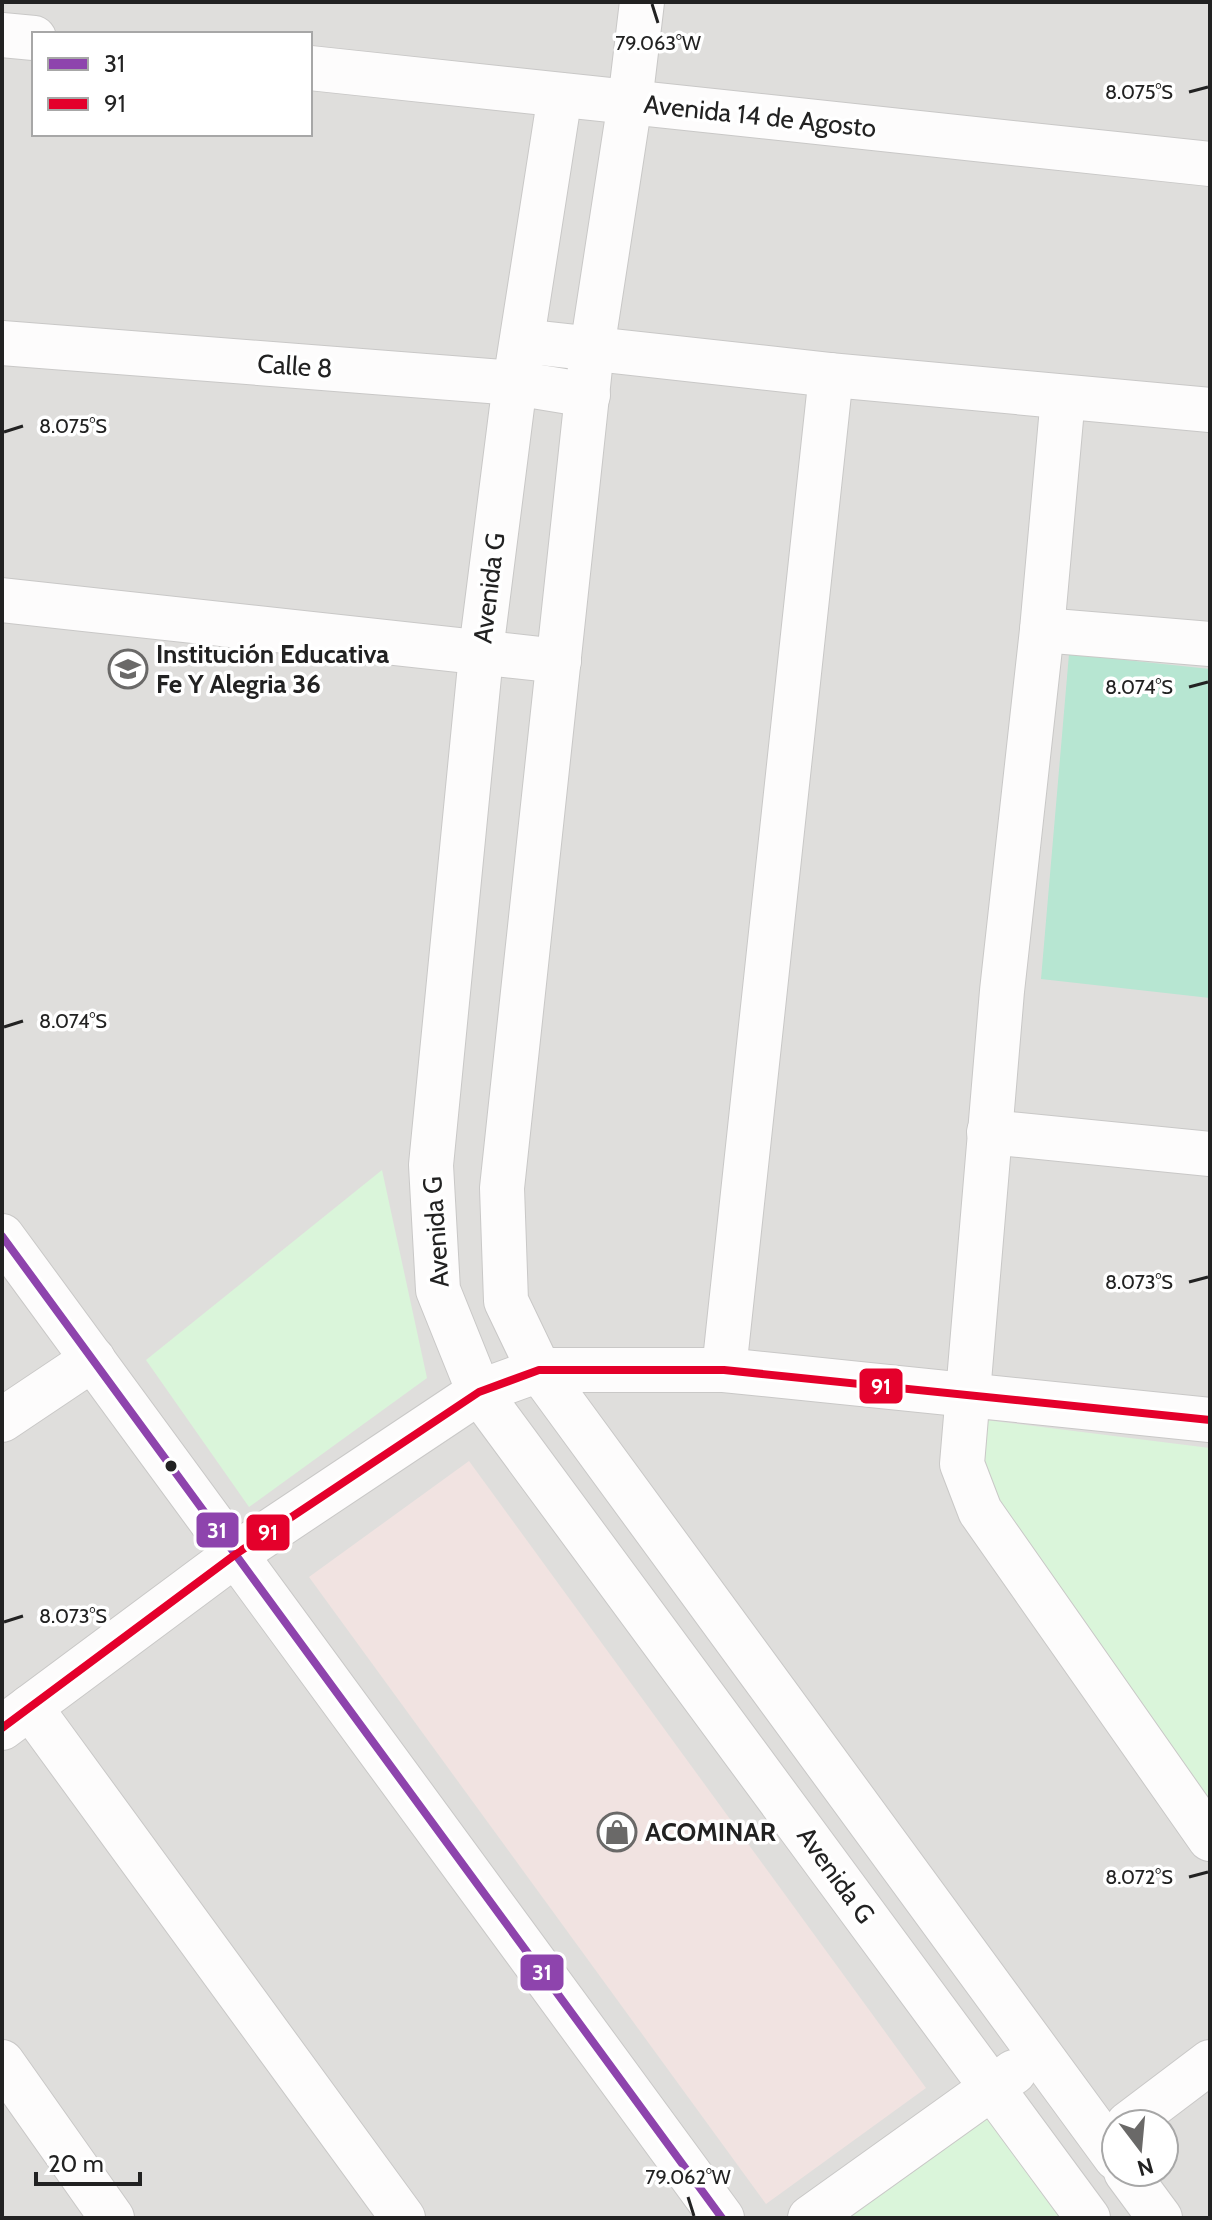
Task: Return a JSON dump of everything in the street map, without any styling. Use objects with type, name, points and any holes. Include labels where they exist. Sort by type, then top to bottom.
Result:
[{"type":"street","points":[[642,2],[592,349],[502,1188],[506,1301],[539,1370],[1040,2055],[1100,2125]]},
{"type":"street","points":[[2,35],[32,38]]},
{"type":"street","name":"Avenida 14 de Agosto","points":[[312,68],[1210,164]]},
{"type":"street","name":"Avenida G","points":[[560,95],[515,383],[481,652],[431,1165],[438,1290],[479,1392],[1088,2218]]},
{"type":"street","points":[[522,341],[831,375],[1210,410]]},
{"type":"street","name":"Calle 8","points":[[2,343],[515,383],[588,395]]},
{"type":"street","points":[[724,1370],[831,375]]},
{"type":"street","points":[[1063,397],[1042,630],[989,1132],[962,1464],[980,1511],[1210,1839]]},
{"type":"street","points":[[2,600],[559,661]]},
{"type":"street","points":[[1042,630],[1210,644]]},
{"type":"street","points":[[989,1132],[1210,1154]]},
{"type":"street","points":[[2,1236],[722,2218]]},
{"type":"street","points":[[2,1420],[93,1359]]},
{"type":"street","points":[[403,2218],[16,1718],[236,1554],[479,1392],[539,1370],[724,1370],[1210,1420]]},
{"type":"street","points":[[810,2218],[992,2086],[1040,2055]]},
{"type":"street","points":[[2,2062],[112,2218]]},
{"type":"street","points":[[1160,2108],[1210,2062]]},
{"type":"street","points":[[1142,2188],[1160,2218]]},
{"type":"shaded area","points":[[2,2],[1210,2],[1210,2218],[2,2218]]},
{"type":"shaded area","name":"ACOMINAR","points":[[469,1461],[926,2088],[766,2204],[309,1577]]},
{"type":"green space","points":[[1069,654],[1210,669],[1210,998],[1041,979]]},
{"type":"green space","points":[[382,1170],[427,1378],[249,1507],[146,1360]]},
{"type":"green space","points":[[985,1420],[1210,1448],[1210,1808],[977,1485]]},
{"type":"green space","points":[[994,2107],[1075,2218],[847,2218]]},
{"type":"transit line","name":"31","points":[[2,1236],[722,2218]]},
{"type":"transit line","name":"91","points":[[2,1728],[236,1554],[479,1392],[539,1370],[724,1370],[1210,1420]]},
{"type":"place","name":"Institución Educativa Fe Y Alegria 36","points":[[128,669]]},
{"type":"place","name":"ACOMINAR","points":[[617,1832]]}]
